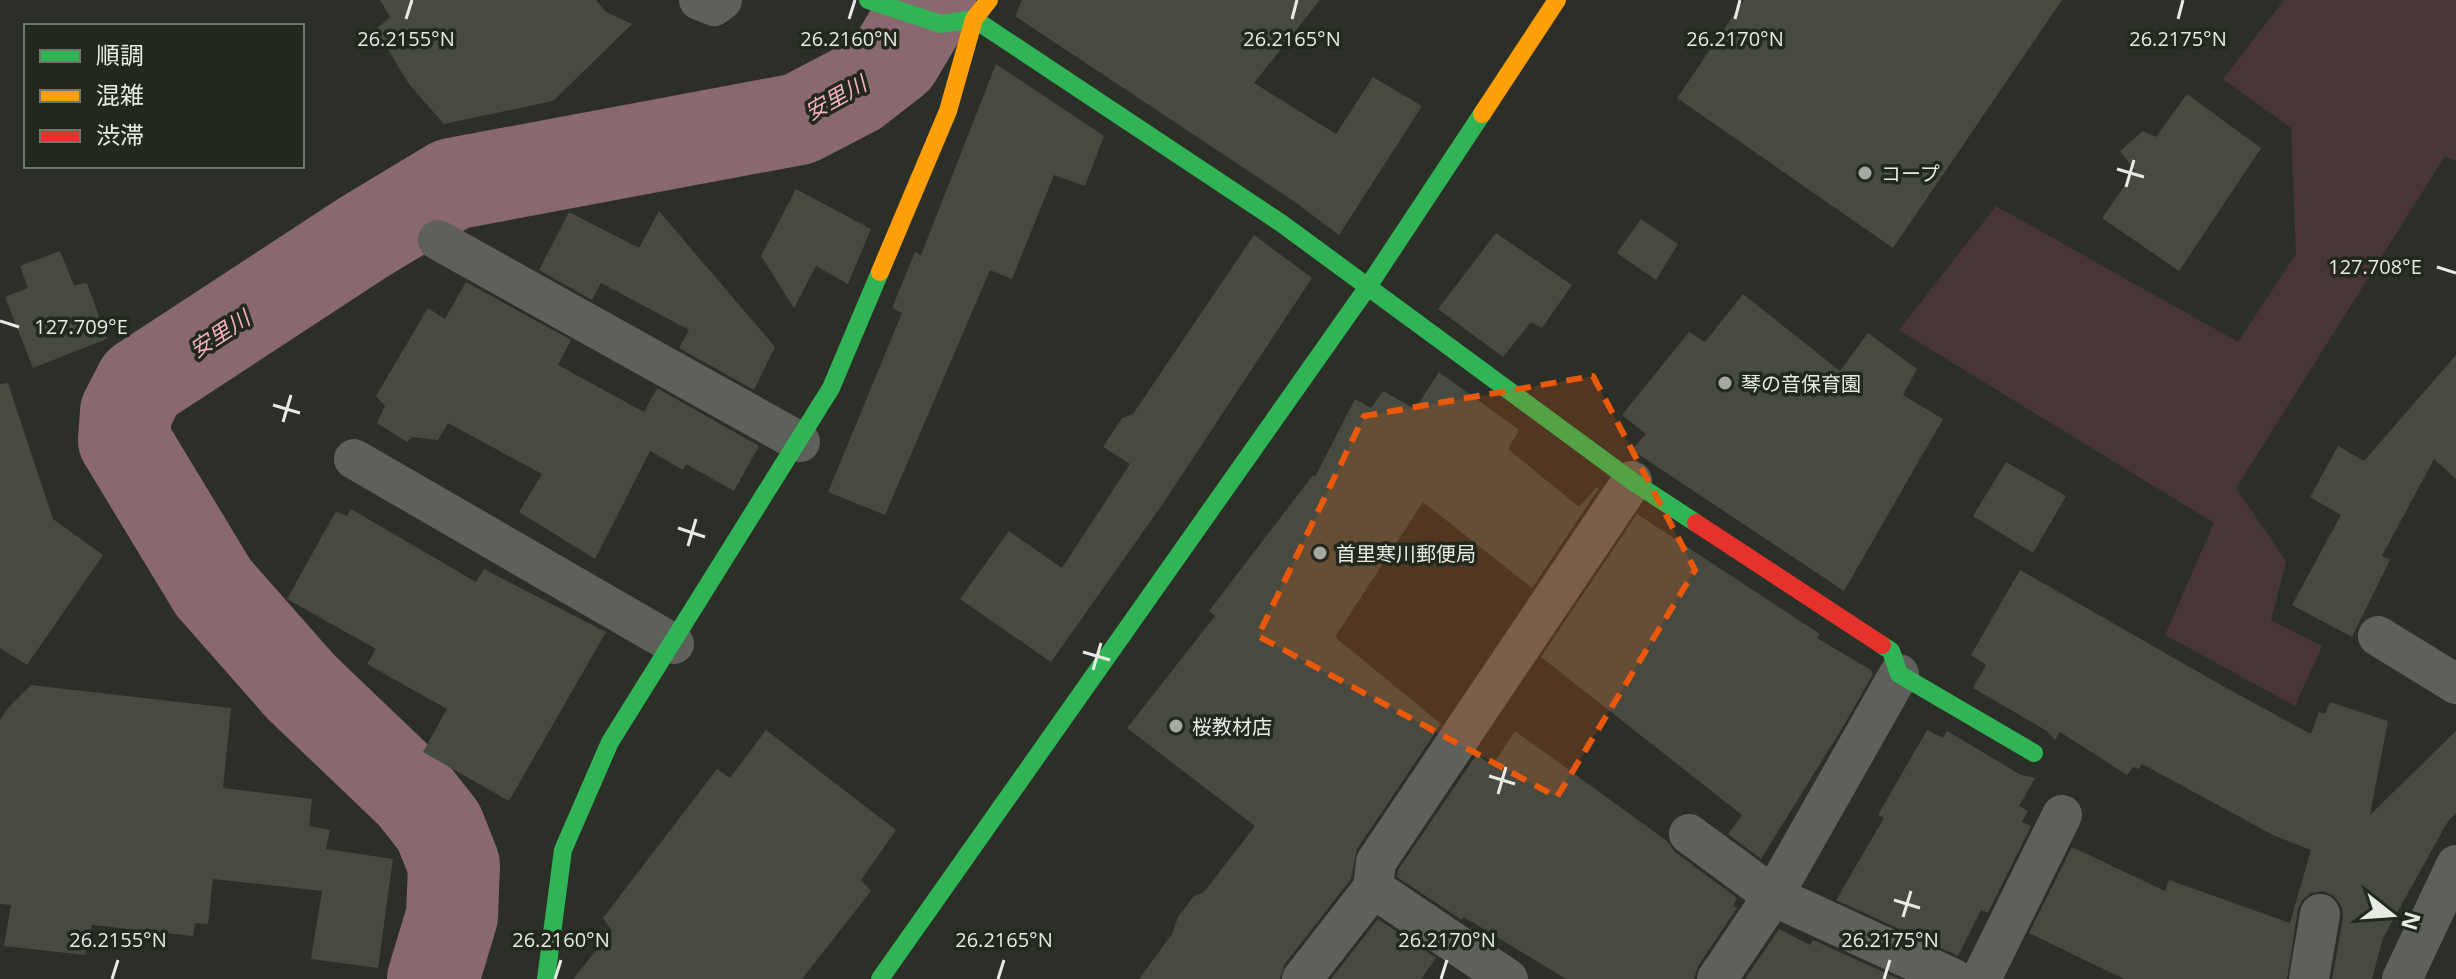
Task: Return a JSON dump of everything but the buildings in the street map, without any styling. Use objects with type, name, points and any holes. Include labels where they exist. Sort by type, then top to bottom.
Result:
[{"type":"street","points":[[699,0],[714,6],[722,0]]},
{"type":"street","points":[[546,979],[563,850],[610,742],[831,388],[948,111],[974,19],[989,0]]},
{"type":"street","points":[[880,979],[1367,288],[1557,0]]},
{"type":"street","points":[[875,3],[941,24],[974,19],[1281,223],[1632,481],[1891,651],[1899,674],[2034,753]]},
{"type":"street","points":[[438,240],[800,442]]},
{"type":"street","points":[[354,459],[674,644]]},
{"type":"street","points":[[1302,979],[1373,888],[1376,862],[1632,481]]},
{"type":"street","points":[[2378,636],[2456,684]]},
{"type":"street","points":[[1717,979],[1773,896],[1899,674]]},
{"type":"street","points":[[1981,979],[2062,815]]},
{"type":"street","points":[[1689,834],[1773,896],[1954,979]]},
{"type":"street","points":[[2402,979],[2442,932],[2456,865]]},
{"type":"street","points":[[1373,888],[1508,979]]},
{"type":"street","points":[[2309,979],[2320,914]]},
{"type":"highlighted area","points":[[1593,376],[1695,570],[1557,797],[1258,636],[1364,416]]},
{"type":"shaded area","points":[[2284,0],[2456,0],[2456,161],[2445,156],[2236,488],[2286,561],[2271,620],[2322,646],[2295,706],[2165,635],[2214,523],[1899,330],[1996,206],[2238,342],[2296,254],[2291,128],[2223,79]]},
{"type":"waterway","name":"安里川","points":[[433,979],[452,916],[454,865],[439,827],[413,794],[301,687],[213,587],[124,440],[126,412],[141,383],[364,237],[452,184],[799,119],[855,90],[895,59],[930,0]]},
{"type":"traffic: fast","points":[[868,0],[941,24],[974,19],[1281,223],[1632,481],[1696,523]]},
{"type":"traffic: fast","points":[[880,979],[1367,288],[1482,114]]},
{"type":"traffic: fast","points":[[546,979],[563,850],[610,742],[831,388],[880,272]]},
{"type":"traffic: fast","points":[[1882,645],[1891,651],[1899,674],[2034,753]]},
{"type":"traffic: slow","points":[[880,272],[948,111],[974,19],[989,0]]},
{"type":"traffic: slow","points":[[1482,114],[1557,0]]},
{"type":"traffic: jam","points":[[1696,523],[1882,645]]},
{"type":"place","name":"コープ","points":[[1865,173]]},
{"type":"place","name":"琴の音保育園","points":[[1725,383]]},
{"type":"place","name":"首里寒川郵便局","points":[[1320,553]]},
{"type":"place","name":"桜教材店","points":[[1176,726]]}]
